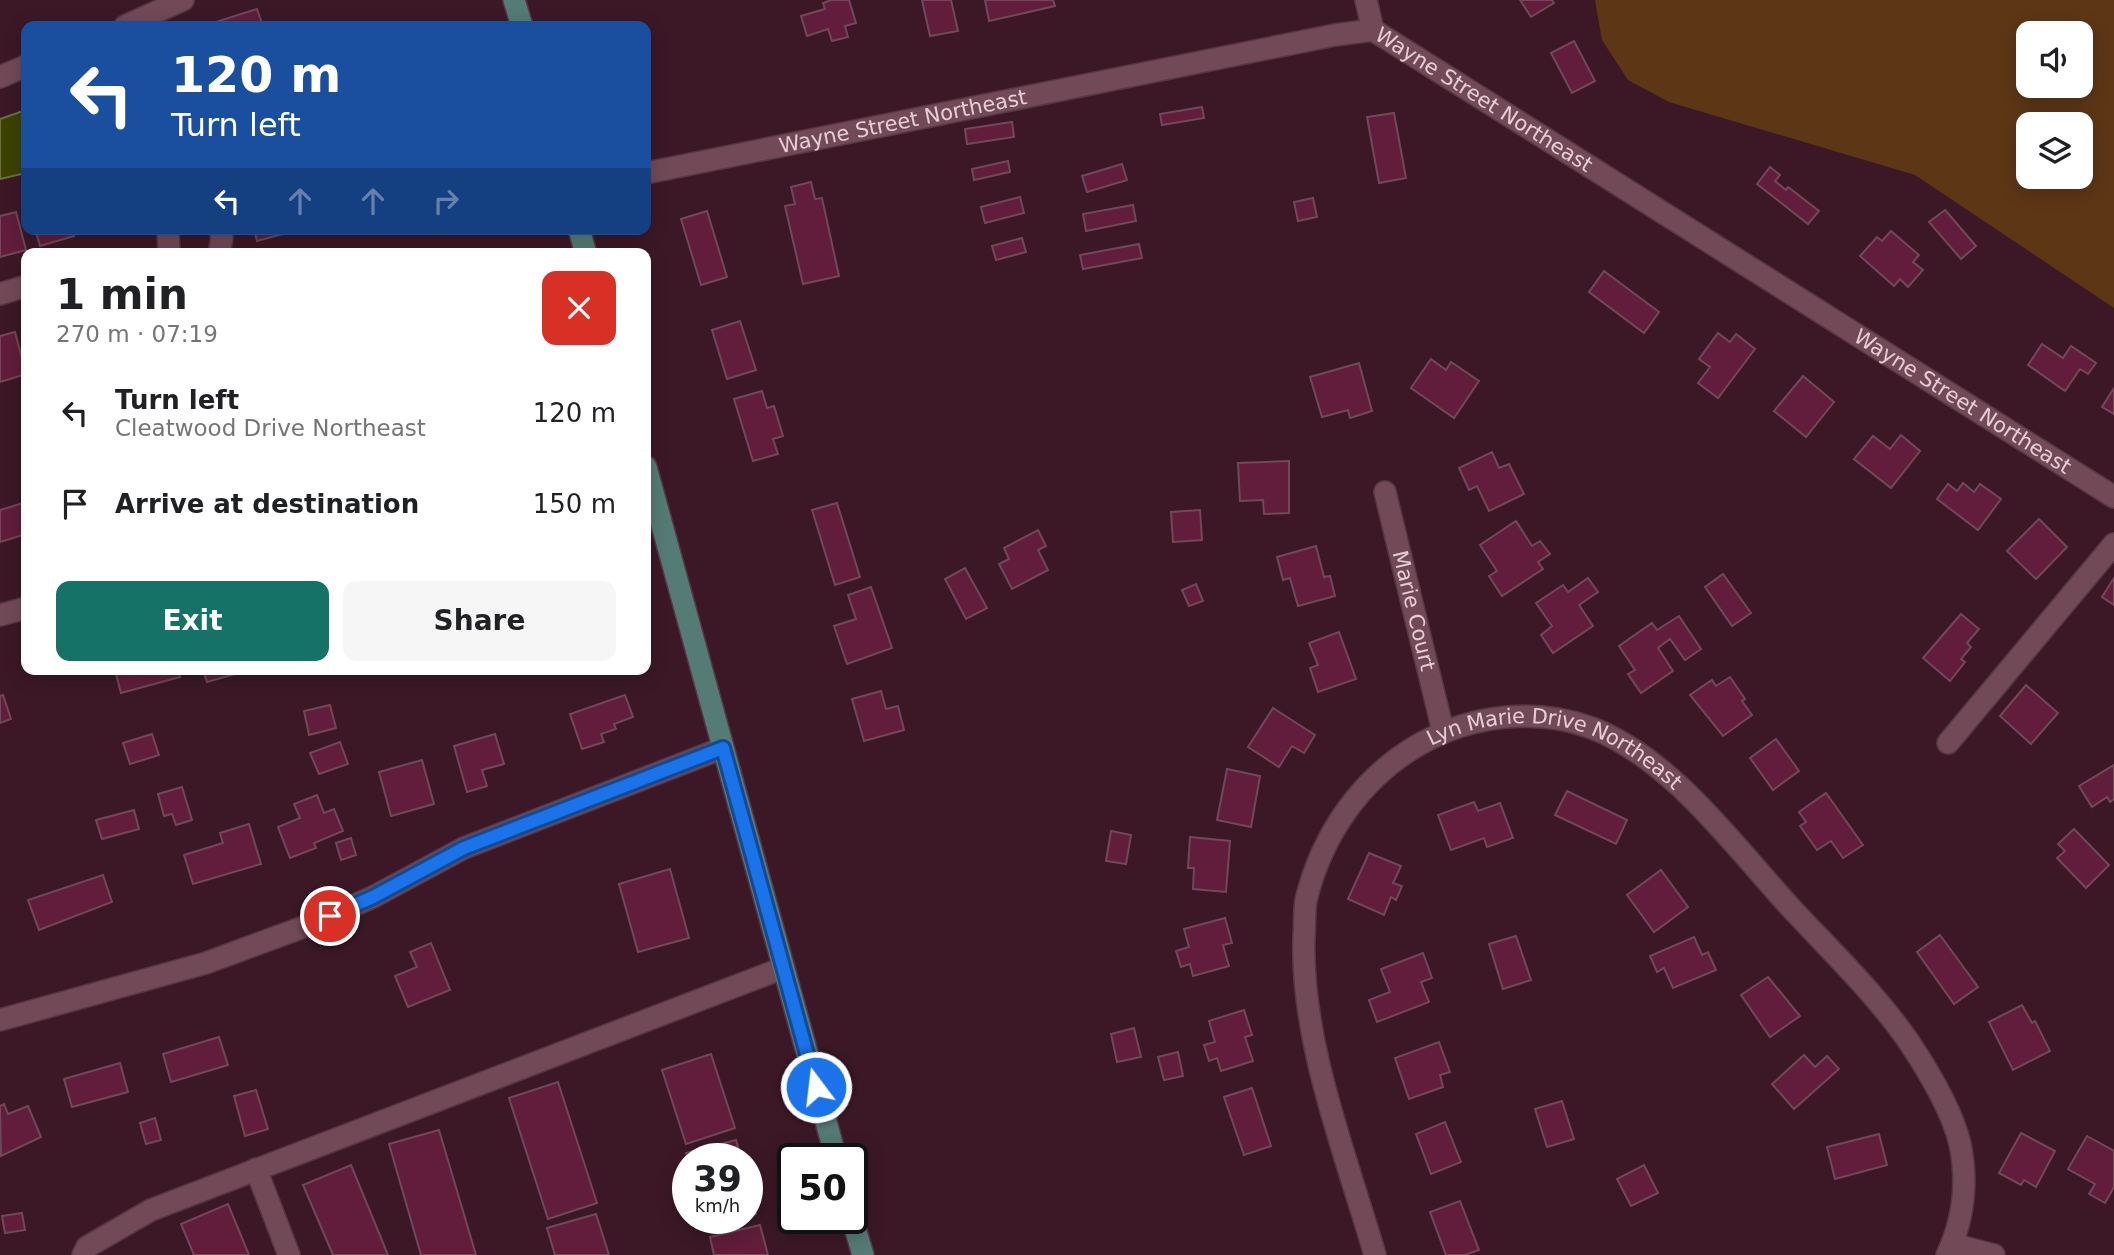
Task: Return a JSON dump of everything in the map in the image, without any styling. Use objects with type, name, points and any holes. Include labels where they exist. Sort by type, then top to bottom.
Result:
[{"type":"main road","points":[[514,0],[520,21]]},
{"type":"main road","points":[[651,485],[832,1143]]},
{"type":"main road","points":[[857,1234],[863,1255]]},
{"type":"street","points":[[155,20],[183,0]]},
{"type":"street","points":[[1366,0],[1373,30]]},
{"type":"street","name":"Wayne Street Northeast","points":[[651,172],[1335,35],[1373,30],[2114,497]]},
{"type":"street","points":[[0,77],[21,68]]},
{"type":"street","points":[[0,294],[21,288]]},
{"type":"street","name":"Marie Court","points":[[1385,492],[1443,731]]},
{"type":"street","points":[[1948,743],[2114,544]]},
{"type":"street","points":[[0,615],[21,609]]},
{"type":"street","name":"Lyn Marie Drive Northeast","points":[[1375,1255],[1325,1083],[1305,988],[1306,902],[1337,822],[1377,773],[1443,731],[1491,719],[1539,715],[1591,727],[1628,745],[1673,780],[1854,976],[1908,1041],[1937,1089],[1959,1142],[1966,1189],[1950,1249]]},
{"type":"street","points":[[0,1020],[206,963],[309,925],[373,897],[464,848],[723,748]]},
{"type":"street","points":[[83,1255],[87,1247],[151,1210],[783,968]]},
{"type":"street","points":[[256,1169],[289,1255]]},
{"type":"street","points":[[1950,1249],[1994,1255]]},
{"type":"shaded area","points":[[1595,0],[2114,0],[2114,308],[1915,175],[1669,102],[1628,80],[1602,40]]},
{"type":"shaded area","points":[[21,112],[21,174],[0,179],[0,119]]},
{"type":"building","points":[[849,0],[856,23],[845,26],[848,37],[832,41],[828,29],[807,36],[801,16],[825,9],[823,3]]},
{"type":"building","points":[[922,0],[951,0],[958,31],[930,36]]},
{"type":"building","points":[[985,0],[1053,0],[1055,6],[989,21]]},
{"type":"building","points":[[1520,0],[1552,0],[1554,3],[1531,17]]},
{"type":"building","points":[[257,9],[261,21],[219,21]]},
{"type":"building","points":[[1574,41],[1595,81],[1572,93],[1551,53]]},
{"type":"building","points":[[1202,107],[1204,118],[1162,125],[1160,114]]},
{"type":"building","points":[[1394,113],[1406,178],[1379,183],[1367,117]]},
{"type":"building","points":[[1012,122],[1014,137],[967,144],[965,129]]},
{"type":"building","points":[[1008,161],[1010,172],[974,180],[972,169]]},
{"type":"building","points":[[1122,164],[1127,180],[1087,192],[1082,176]]},
{"type":"building","points":[[1770,167],[1780,175],[1775,181],[1786,190],[1788,187],[1819,211],[1808,224],[1757,184]]},
{"type":"building","points":[[811,182],[815,199],[822,198],[839,276],[803,284],[785,206],[795,204],[791,187]]},
{"type":"building","points":[[1020,197],[1024,213],[985,223],[981,207]]},
{"type":"building","points":[[1313,198],[1317,217],[1298,221],[1294,202]]},
{"type":"building","points":[[1133,205],[1136,221],[1086,231],[1083,214]]},
{"type":"building","points":[[1945,210],[1976,246],[1961,259],[1929,222]]},
{"type":"building","points":[[707,211],[727,277],[701,285],[681,219]]},
{"type":"building","points":[[16,212],[25,248],[21,248],[21,251],[0,257],[0,216]]},
{"type":"building","points":[[1891,231],[1919,255],[1913,262],[1923,270],[1908,287],[1900,279],[1894,286],[1860,256],[1877,237],[1882,241]]},
{"type":"building","points":[[37,235],[74,235],[74,236],[40,246]]},
{"type":"building","points":[[256,235],[279,235],[257,241]]},
{"type":"building","points":[[1022,238],[1026,252],[996,260],[992,246]]},
{"type":"building","points":[[1139,244],[1142,258],[1083,269],[1080,255]]},
{"type":"building","points":[[1604,271],[1659,312],[1644,333],[1589,292]]},
{"type":"building","points":[[740,321],[756,370],[727,379],[712,330]]},
{"type":"building","points":[[15,332],[21,355],[21,376],[0,382],[0,336]]},
{"type":"building","points":[[1718,333],[1730,342],[1736,334],[1755,349],[1718,398],[1698,383],[1710,367],[1699,359]]},
{"type":"building","points":[[2042,344],[2063,358],[2071,346],[2096,363],[2088,374],[2080,369],[2065,391],[2028,365]]},
{"type":"building","points":[[1431,359],[1446,370],[1451,362],[1479,381],[1454,418],[1411,388]]},
{"type":"building","points":[[1359,363],[1372,411],[1350,418],[1348,410],[1322,417],[1310,377]]},
{"type":"building","points":[[1803,376],[1834,402],[1806,437],[1774,411]]},
{"type":"building","points":[[2114,388],[2114,414],[2102,407]]},
{"type":"building","points":[[762,391],[767,408],[774,406],[783,436],[773,439],[778,454],[753,461],[734,399]]},
{"type":"building","points":[[1901,435],[1920,451],[1891,488],[1854,459],[1873,436],[1890,449]]},
{"type":"building","points":[[1492,452],[1499,468],[1509,464],[1524,494],[1489,511],[1477,486],[1469,490],[1459,468]]},
{"type":"building","points":[[1289,461],[1289,513],[1264,514],[1263,500],[1240,501],[1238,463]]},
{"type":"building","points":[[1963,483],[1974,492],[1980,484],[2001,499],[1978,530],[1937,499],[1948,484],[1957,491]]},
{"type":"building","points":[[837,503],[860,577],[835,585],[812,510]]},
{"type":"building","points":[[21,504],[21,536],[0,542],[0,510]]},
{"type":"building","points":[[1200,510],[1202,540],[1173,542],[1171,512]]},
{"type":"building","points":[[2039,519],[2067,547],[2036,579],[2007,551]]},
{"type":"building","points":[[1516,521],[1532,546],[1540,541],[1550,554],[1538,562],[1543,569],[1502,596],[1489,576],[1497,571],[1480,545]]},
{"type":"building","points":[[1038,530],[1046,546],[1038,550],[1048,570],[1012,589],[999,564],[1009,559],[1004,548]]},
{"type":"building","points":[[1316,546],[1324,577],[1330,576],[1335,596],[1298,606],[1290,578],[1283,580],[1277,557]]},
{"type":"building","points":[[965,568],[987,608],[966,619],[945,579]]},
{"type":"building","points":[[1723,574],[1751,613],[1732,626],[1705,587]]},
{"type":"building","points":[[1588,578],[1598,592],[1579,605],[1593,626],[1553,653],[1541,635],[1552,626],[1536,603],[1563,585],[1568,592]]},
{"type":"building","points":[[2114,578],[2114,605],[2102,597]]},
{"type":"building","points":[[1196,584],[1203,601],[1189,606],[1182,590]]},
{"type":"building","points":[[871,587],[892,648],[847,664],[834,626],[856,619],[848,595]]},
{"type":"building","points":[[1961,614],[1979,629],[1967,643],[1971,647],[1961,659],[1965,662],[1950,681],[1923,658]]},
{"type":"building","points":[[1679,616],[1701,649],[1685,660],[1670,639],[1658,648],[1673,671],[1641,693],[1628,674],[1635,670],[1619,646],[1652,623],[1657,630]]},
{"type":"building","points":[[1339,632],[1356,679],[1318,692],[1310,668],[1318,665],[1309,643]]},
{"type":"building","points":[[116,675],[179,675],[180,677],[121,693]]},
{"type":"building","points":[[205,675],[232,675],[207,682]]},
{"type":"building","points":[[1730,677],[1752,715],[1723,736],[1690,695],[1712,680],[1716,686]]},
{"type":"building","points":[[2026,685],[2058,713],[2031,744],[2000,716]]},
{"type":"building","points":[[881,691],[886,709],[898,706],[904,730],[864,741],[852,699]]},
{"type":"building","points":[[3,695],[11,719],[0,723],[0,696]]},
{"type":"building","points":[[625,695],[633,717],[614,724],[616,729],[601,734],[604,742],[582,749],[570,714]]},
{"type":"building","points":[[330,705],[336,728],[309,735],[304,711]]},
{"type":"building","points":[[1273,708],[1315,735],[1304,753],[1292,746],[1279,767],[1248,747]]},
{"type":"building","points":[[152,734],[159,755],[130,764],[123,743]]},
{"type":"building","points":[[495,734],[504,764],[482,770],[487,786],[467,792],[454,746]]},
{"type":"building","points":[[1776,739],[1799,771],[1773,790],[1750,758]]},
{"type":"building","points":[[340,742],[348,764],[319,774],[310,753]]},
{"type":"building","points":[[422,760],[434,804],[391,816],[379,772]]},
{"type":"building","points":[[2114,765],[2114,799],[2110,802],[2107,797],[2092,807],[2079,786]]},
{"type":"building","points":[[1227,769],[1260,776],[1251,827],[1217,820]]},
{"type":"building","points":[[182,787],[192,820],[176,825],[172,814],[164,816],[158,794]]},
{"type":"building","points":[[1567,791],[1627,820],[1616,844],[1555,815]]},
{"type":"building","points":[[1826,793],[1863,845],[1843,858],[1831,841],[1817,850],[1800,826],[1806,822],[1799,812]]},
{"type":"building","points":[[317,795],[324,813],[334,809],[343,831],[314,843],[316,848],[290,858],[278,827],[300,818],[294,804]]},
{"type":"building","points":[[1474,802],[1478,811],[1500,803],[1513,838],[1487,847],[1484,838],[1451,850],[1438,815]]},
{"type":"building","points":[[134,810],[139,829],[102,839],[96,820]]},
{"type":"building","points":[[249,824],[261,864],[193,884],[184,855],[223,843],[220,833]]},
{"type":"building","points":[[2074,829],[2109,865],[2086,888],[2057,858],[2065,851],[2058,844]]},
{"type":"building","points":[[1111,831],[1131,835],[1126,864],[1106,861]]},
{"type":"building","points":[[1190,837],[1230,841],[1226,892],[1193,889],[1194,868],[1188,868]]},
{"type":"building","points":[[351,838],[356,855],[341,860],[336,843]]},
{"type":"building","points":[[1369,853],[1401,866],[1393,883],[1402,886],[1396,900],[1391,897],[1384,915],[1348,899]]},
{"type":"building","points":[[670,869],[689,938],[638,952],[619,884]]},
{"type":"building","points":[[1661,870],[1688,907],[1654,932],[1627,895]]},
{"type":"building","points":[[103,875],[112,902],[39,930],[28,900]]},
{"type":"building","points":[[1225,918],[1232,943],[1223,945],[1229,966],[1193,976],[1190,964],[1181,967],[1176,951],[1189,947],[1184,929]]},
{"type":"building","points":[[1940,935],[1978,987],[1954,1004],[1917,952]]},
{"type":"building","points":[[1516,936],[1531,980],[1503,989],[1489,944]]},
{"type":"building","points":[[1694,937],[1702,955],[1708,952],[1716,970],[1673,988],[1664,968],[1657,972],[1650,956]]},
{"type":"building","points":[[431,943],[450,990],[408,1007],[395,976],[417,967],[410,952]]},
{"type":"building","points":[[1423,953],[1432,978],[1421,982],[1429,1002],[1377,1022],[1369,1000],[1390,992],[1381,969]]},
{"type":"building","points":[[1768,977],[1800,1016],[1770,1037],[1741,995]]},
{"type":"building","points":[[2022,1005],[2032,1023],[2035,1021],[2050,1051],[2013,1070],[1989,1022]]},
{"type":"building","points":[[1244,1010],[1252,1035],[1245,1037],[1253,1061],[1221,1071],[1217,1058],[1209,1061],[1204,1045],[1215,1042],[1209,1021]]},
{"type":"building","points":[[1134,1028],[1141,1057],[1117,1062],[1111,1034]]},
{"type":"building","points":[[219,1037],[228,1065],[171,1082],[163,1054]]},
{"type":"building","points":[[1439,1042],[1450,1072],[1440,1075],[1443,1087],[1409,1099],[1395,1058]]},
{"type":"building","points":[[1178,1052],[1183,1076],[1164,1080],[1158,1057]]},
{"type":"building","points":[[711,1054],[735,1128],[686,1143],[662,1070]]},
{"type":"building","points":[[1804,1055],[1815,1067],[1827,1056],[1839,1069],[1794,1109],[1772,1084]]},
{"type":"building","points":[[120,1063],[128,1092],[72,1107],[64,1079]]},
{"type":"building","points":[[558,1082],[597,1203],[548,1219],[509,1098]]},
{"type":"building","points":[[1252,1088],[1271,1146],[1244,1155],[1224,1097]]},
{"type":"building","points":[[256,1090],[268,1129],[245,1136],[234,1096]]},
{"type":"building","points":[[1562,1101],[1574,1139],[1547,1147],[1535,1109]]},
{"type":"building","points":[[4,1104],[8,1114],[28,1106],[41,1137],[1,1156],[0,1106]]},
{"type":"building","points":[[155,1118],[161,1140],[146,1144],[140,1123]]},
{"type":"building","points":[[1445,1122],[1461,1162],[1431,1174],[1416,1134]]},
{"type":"building","points":[[439,1130],[476,1255],[421,1255],[389,1144]]},
{"type":"building","points":[[2021,1133],[2055,1151],[2036,1187],[2024,1180],[2021,1185],[1999,1173]]},
{"type":"building","points":[[1879,1134],[1887,1165],[1835,1179],[1827,1147]]},
{"type":"building","points":[[2087,1136],[2114,1151],[2114,1187],[2105,1203],[2089,1194],[2095,1184],[2068,1169]]},
{"type":"building","points":[[351,1165],[388,1255],[333,1255],[303,1185]]},
{"type":"building","points":[[1644,1165],[1658,1193],[1631,1206],[1617,1179]]},
{"type":"building","points":[[1460,1201],[1479,1250],[1465,1255],[1446,1255],[1430,1212]]},
{"type":"building","points":[[228,1204],[249,1255],[194,1255],[181,1224]]},
{"type":"building","points":[[22,1213],[25,1230],[5,1233],[2,1216]]},
{"type":"building","points":[[596,1214],[609,1255],[555,1255],[547,1228]]},
{"type":"building","points":[[722,1234],[762,1234],[768,1255],[714,1255],[710,1237]]},
{"type":"route","points":[[330,916],[373,897],[464,848],[723,748],[816,1087]]}]
